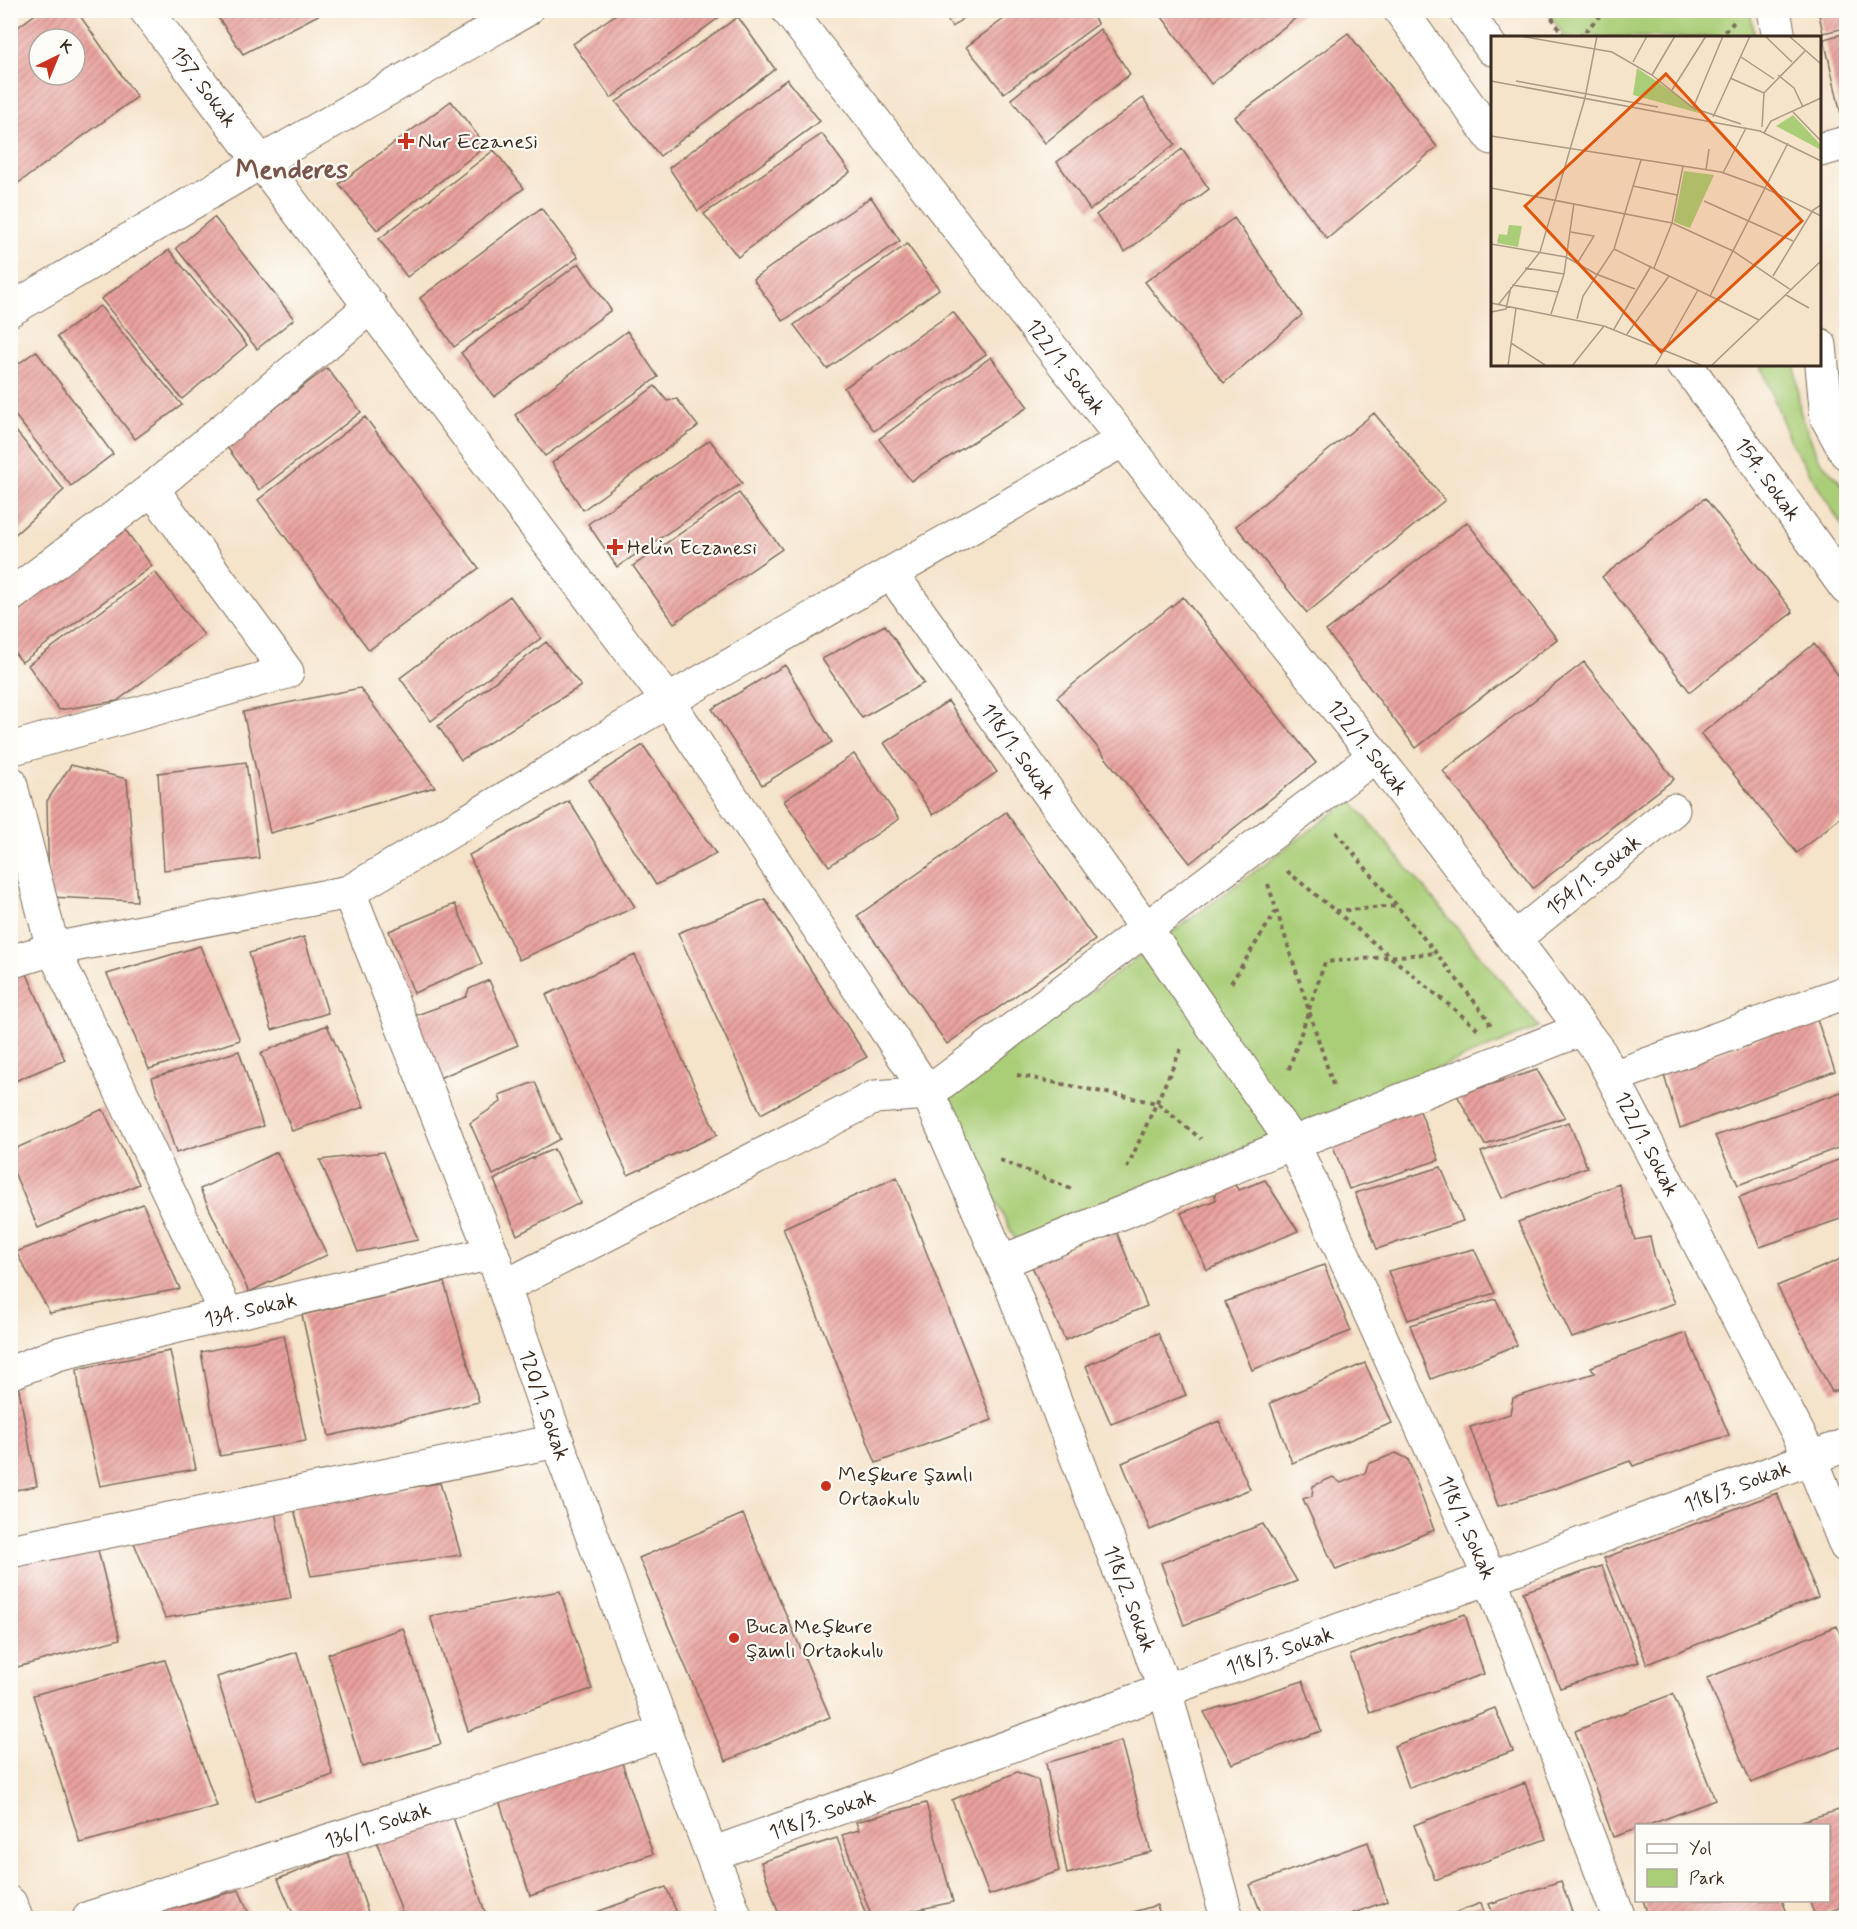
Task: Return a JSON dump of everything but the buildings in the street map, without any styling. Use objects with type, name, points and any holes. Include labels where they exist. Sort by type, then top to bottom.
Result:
[{"type":"street","name":"157. Sokak","points":[[146,10],[668,701]]},
{"type":"street","points":[[10,310],[526,10]]},
{"type":"street","name":"122/1. Sokak","points":[[788,10],[1123,440],[1375,756],[1600,1053],[1811,1458],[1846,1546]]},
{"type":"street","points":[[1400,10],[1491,137]]},
{"type":"street","points":[[1465,10],[1491,49]]},
{"type":"street","points":[[1774,10],[1779,36]]},
{"type":"street","points":[[1821,150],[1846,143]]},
{"type":"street","points":[[10,596],[152,489],[371,306]]},
{"type":"street","points":[[1821,349],[1846,453]]},
{"type":"street","name":"154. Sokak","points":[[1687,366],[1846,588]]},
{"type":"street","points":[[10,962],[53,949],[349,892],[668,701],[1123,440]]},
{"type":"street","points":[[10,749],[287,672],[152,489]]},
{"type":"street","name":"118/1. Sokak","points":[[891,573],[1146,929],[1293,1143],[1490,1578],[1619,1918]]},
{"type":"street","name":"118/2. Sokak","points":[[668,701],[928,1093],[1006,1274],[1165,1690],[1227,1918]]},
{"type":"street","points":[[504,1287],[875,1096],[928,1093],[1375,756]]},
{"type":"street","points":[[10,782],[53,949],[227,1314]]},
{"type":"street","name":"154/1. Sokak","points":[[1514,939],[1673,810]]},
{"type":"street","name":"120/1. Sokak","points":[[349,892],[492,1253],[557,1441],[736,1918]]},
{"type":"street","points":[[1613,1077],[1846,992]]},
{"type":"street","points":[[1006,1274],[1107,1212],[1235,1167],[1345,1123],[1505,1051],[1582,1029]]},
{"type":"street","name":"134. Sokak","points":[[10,1373],[58,1354],[492,1253]]},
{"type":"street","points":[[10,1551],[557,1441]]},
{"type":"street","name":"118/3. Sokak","points":[[712,1854],[1165,1690],[1490,1578],[1846,1445]]},
{"type":"street","name":"136/1. Sokak","points":[[88,1918],[665,1732]]},
{"type":"street","points":[[10,1903],[16,1918]]},
{"type":"path","points":[[1547,10],[1564,36]]},
{"type":"path","points":[[1581,36],[1605,10]]},
{"type":"path","points":[[1630,10],[1644,10]]},
{"type":"path","points":[[1720,36],[1739,17]]},
{"type":"path","points":[[1312,804],[1489,1020],[1505,1051]]},
{"type":"path","points":[[1256,846],[1345,1123]]},
{"type":"path","points":[[1256,846],[1505,1051]]},
{"type":"path","points":[[1335,911],[1397,906]]},
{"type":"path","points":[[949,1140],[1107,1212],[1157,1103],[1204,1013],[1277,910]]},
{"type":"path","points":[[1274,1115],[1325,962],[1436,953]]},
{"type":"path","points":[[966,1065],[1157,1103],[1235,1167]]},
{"type":"green space","points":[[1547,11],[1750,11],[1755,36],[1564,36]]},
{"type":"green space","points":[[1761,366],[1795,366],[1800,411],[1818,458],[1846,488],[1846,532],[1790,441]]},
{"type":"green space","points":[[1351,800],[1539,1027],[1016,1241],[945,1100]]},
{"type":"place","name":"Nur Eczanesi","points":[[406,141]]},
{"type":"place","name":"Helin Eczanesi","points":[[615,547]]},
{"type":"place","name":"Meşkure Şamlı Ortaokulu","points":[[826,1486]]},
{"type":"place","name":"Buca Meşkure Şamlı Ortaokulu","points":[[734,1638]]},
{"type":"district","name":"Menderes","points":[[292,169]]}]
